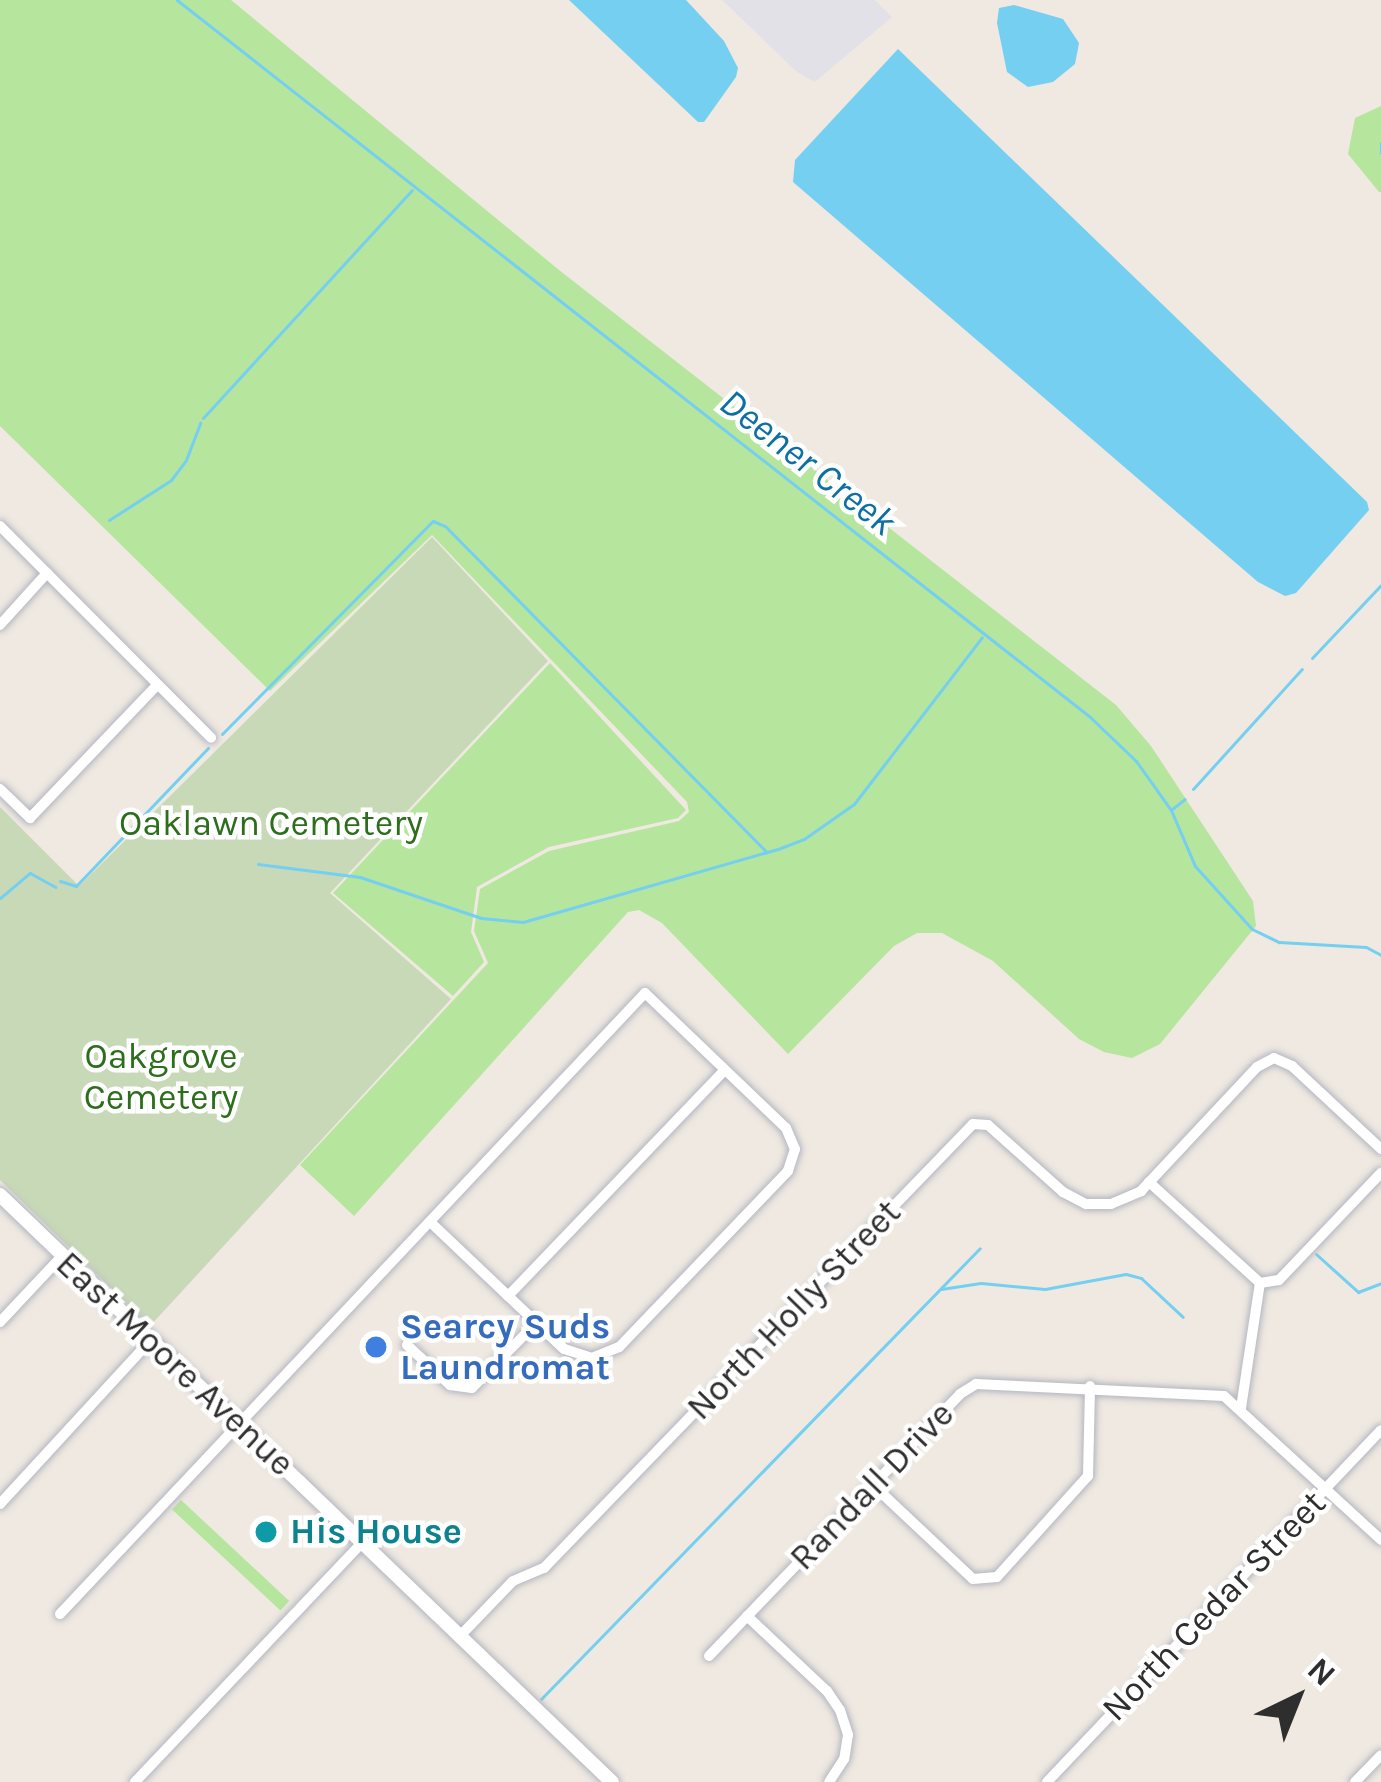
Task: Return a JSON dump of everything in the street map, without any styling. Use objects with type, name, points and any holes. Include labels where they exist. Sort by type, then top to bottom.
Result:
[{"type":"street","points":[[0,526],[211,738]]},
{"type":"street","points":[[0,625],[47,573]]},
{"type":"street","points":[[0,789],[30,818],[157,685]]},
{"type":"street","points":[[60,1614],[645,994],[786,1128],[795,1149],[788,1171],[619,1347],[592,1358],[577,1356],[536,1323],[430,1222]]},
{"type":"street","points":[[1259,1283],[1149,1183],[1257,1067],[1274,1058],[1292,1066],[1381,1149]]},
{"type":"street","points":[[508,1296],[725,1070]]},
{"type":"street","name":"North Holly Street","points":[[460,1636],[513,1581],[544,1568],[973,1124],[988,1125],[1063,1192],[1086,1204],[1111,1204],[1149,1183]]},
{"type":"street","points":[[1259,1283],[1280,1280],[1381,1173]]},
{"type":"street","name":"East Moore Avenue","points":[[0,1195],[612,1782]]},
{"type":"street","points":[[0,1322],[62,1257]]},
{"type":"street","points":[[1241,1408],[1259,1283]]},
{"type":"street","points":[[407,1345],[450,1385],[472,1388],[536,1323]]},
{"type":"street","points":[[0,1504],[150,1341]]},
{"type":"street","name":"Randall Drive","points":[[709,1656],[976,1384],[1214,1393],[1241,1408],[1381,1540]]},
{"type":"street","points":[[873,1485],[973,1579],[997,1577],[1088,1477],[1090,1386]]},
{"type":"street","name":"North Cedar Street","points":[[1047,1782],[1381,1430]]},
{"type":"street","points":[[134,1782],[363,1542]]},
{"type":"street","points":[[747,1616],[840,1711],[846,1747],[829,1782]]},
{"type":"street","points":[[1355,1782],[1381,1755]]},
{"type":"shaded area","points":[[722,0],[875,0],[892,17],[815,82],[797,72]]},
{"type":"green space","points":[[0,0],[231,0],[559,270],[1116,705],[1151,746],[1253,901],[1256,926],[1160,1044],[1132,1058],[1104,1052],[1079,1039],[993,961],[942,933],[917,933],[894,946],[788,1054],[662,923],[639,910],[628,912],[354,1216],[300,1165],[488,963],[474,931],[480,889],[549,851],[679,821],[689,812],[687,802],[432,535],[270,691],[0,426]]},
{"type":"green space","points":[[1381,106],[1379,192],[1348,154],[1355,118]]},
{"type":"green space","points":[[432,537],[548,661],[330,893],[451,999],[150,1326],[0,1180],[0,807],[79,886]]},
{"type":"green space","points":[[550,663],[686,810],[678,818],[549,847],[477,887],[471,932],[484,962],[453,996],[333,893]]},
{"type":"green space","points":[[181,1500],[289,1601],[280,1610],[172,1510]]},
{"type":"water","points":[[569,0],[686,0],[724,41],[738,68],[736,77],[704,122],[698,122]]},
{"type":"water","points":[[1014,5],[1063,19],[1079,43],[1075,64],[1053,82],[1028,87],[1007,72],[997,23],[999,8]]},
{"type":"water","points":[[898,49],[1367,502],[1369,510],[1296,593],[1285,596],[1258,582],[793,182],[795,160]]},
{"type":"waterway","name":"Deener Creek","points":[[177,0],[1090,717],[1136,761],[1171,810],[1195,866],[1252,929],[1279,942],[1366,947],[1381,955]]},
{"type":"waterway","points":[[1381,143],[1381,153]]},
{"type":"waterway","points":[[203,418],[412,190]]},
{"type":"waterway","points":[[109,520],[171,480],[186,460],[200,423]]},
{"type":"waterway","points":[[222,734],[433,521],[445,526],[766,852]]},
{"type":"waterway","points":[[1312,658],[1381,585]]},
{"type":"waterway","points":[[258,864],[360,877],[481,918],[523,922],[778,849],[804,839],[854,804],[982,637]]},
{"type":"waterway","points":[[1193,789],[1302,669]]},
{"type":"waterway","points":[[60,881],[76,886],[208,748]]},
{"type":"waterway","points":[[1172,809],[1185,799]]},
{"type":"waterway","points":[[0,898],[30,873],[55,887]]},
{"type":"waterway","points":[[541,1699],[980,1248]]},
{"type":"waterway","points":[[1316,1254],[1358,1292],[1381,1283]]},
{"type":"waterway","points":[[941,1289],[981,1283],[1045,1289],[1126,1274],[1141,1278],[1183,1317]]},
{"type":"place","name":"Searcy Suds Laundromat","points":[[376,1347]]},
{"type":"place","name":"His House","points":[[266,1532]]},
{"type":"park label","name":"Oaklawn Cemetery","points":[[271,824]]},
{"type":"park label","name":"Oakgrove Cemetery","points":[[161,1076]]}]
